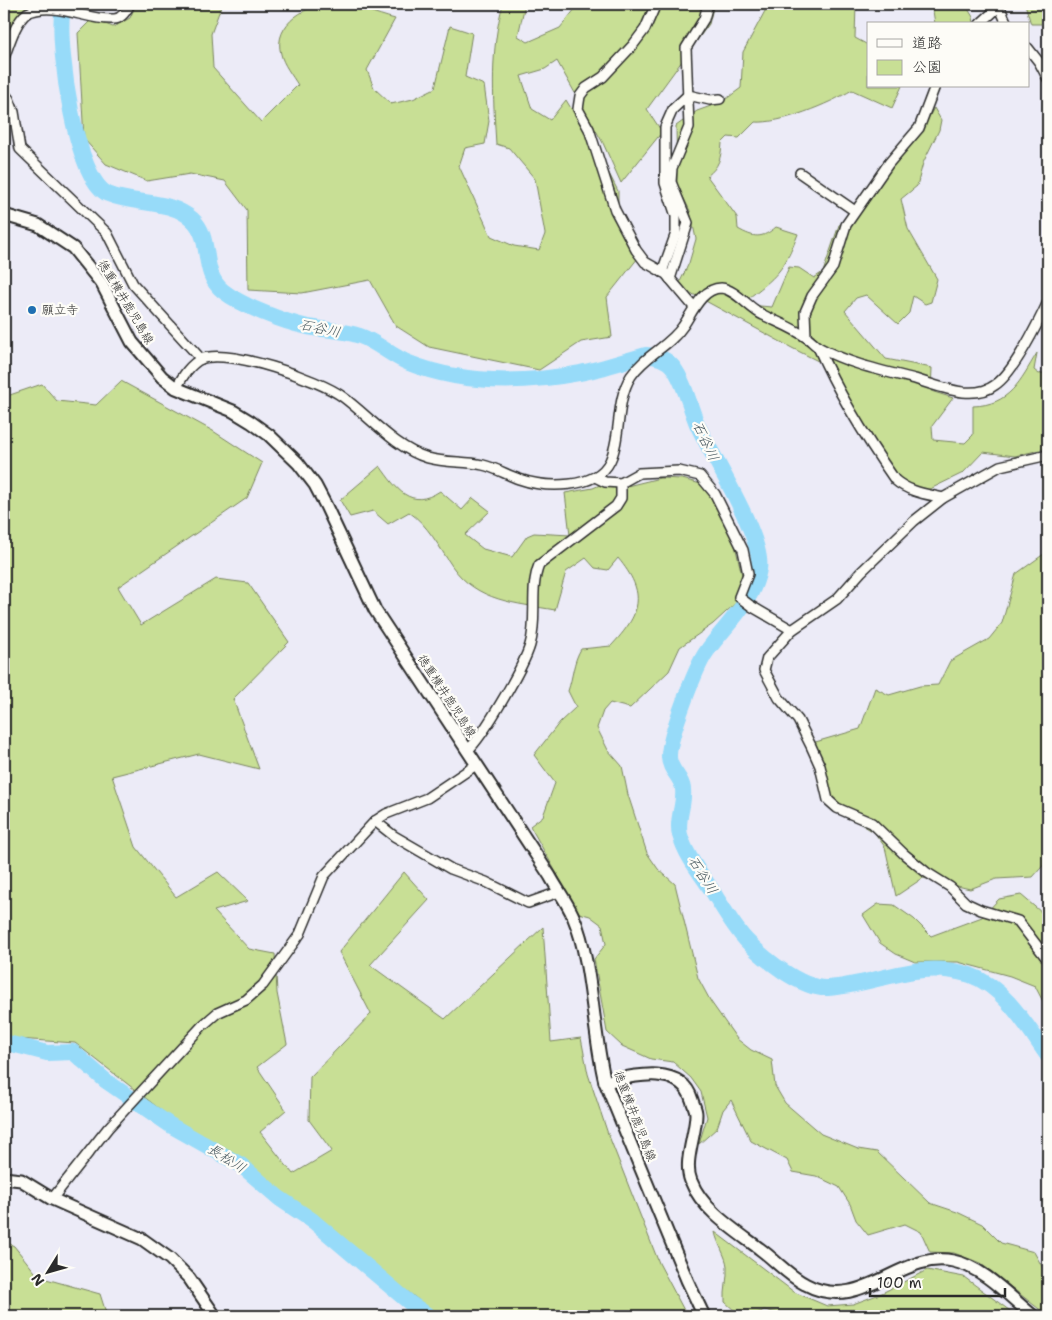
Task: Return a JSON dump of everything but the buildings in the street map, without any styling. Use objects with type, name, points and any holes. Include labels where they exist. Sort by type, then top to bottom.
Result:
[{"type":"main road","name":"徳重横井鹿児島線","points":[[4,215],[38,225],[74,248],[102,284],[136,348],[162,377],[176,388],[233,411],[245,418],[269,435],[298,463],[315,485],[375,610],[573,916],[587,970],[598,1054],[605,1082],[687,1280],[704,1316]]},
{"type":"main road","points":[[605,1082],[633,1076],[658,1075],[671,1077],[682,1083],[690,1095],[696,1113],[690,1142],[690,1179],[698,1197],[733,1228],[805,1284],[822,1290],[842,1292],[862,1289],[913,1264],[933,1259],[952,1261],[970,1266],[1033,1316]]},
{"type":"main road","points":[[4,1178],[20,1180],[52,1199],[142,1239],[170,1259],[189,1278],[215,1316]]},
{"type":"street","points":[[4,58],[17,28],[27,13],[43,7],[72,8],[85,14],[115,19],[121,17],[130,4]]},
{"type":"street","points":[[656,4],[645,29],[633,45],[603,77],[586,88],[580,96],[578,109],[594,143],[615,210],[636,250],[645,262],[670,279],[694,307]]},
{"type":"street","points":[[670,279],[688,223],[672,182],[672,168],[690,127],[686,48],[704,19],[708,4]]},
{"type":"street","points":[[982,22],[1001,6],[1006,22]]},
{"type":"street","points":[[1030,50],[1040,62],[1048,79]]},
{"type":"street","points":[[806,337],[805,312],[812,296],[833,267],[846,224],[889,163],[919,128],[934,88]]},
{"type":"street","points":[[4,93],[9,98],[14,112],[20,149],[107,233],[133,284],[201,359]]},
{"type":"street","points":[[662,272],[676,233],[676,216],[665,183],[665,127],[672,109],[688,96],[710,100],[720,99]]},
{"type":"street","points":[[800,173],[855,211]]},
{"type":"street","points":[[176,388],[186,372],[201,359],[215,356],[237,359],[297,374],[322,384],[341,395],[415,453],[431,458],[487,466],[537,484],[583,483],[597,478],[605,470],[613,451],[624,392],[631,376],[644,362],[670,342],[683,327],[694,307],[706,295],[723,288],[756,312],[806,337],[818,347],[848,361],[962,392],[987,390],[999,384],[1035,328],[1048,302]]},
{"type":"street","points":[[818,347],[832,381],[859,428],[895,480],[902,486],[917,492],[943,498]]},
{"type":"street","points":[[1048,455],[1000,466],[943,498],[861,572],[837,599],[792,630],[767,658],[764,670],[779,698],[798,720],[811,746],[820,766],[828,800],[837,808],[872,823],[926,872],[950,887],[966,902],[981,910],[1018,921],[1048,960]]},
{"type":"street","points":[[597,478],[605,482],[621,483],[639,473],[679,471],[690,472],[708,483],[728,518],[743,550],[748,574],[739,597],[792,630]]},
{"type":"street","points":[[467,751],[476,743],[503,698],[530,645],[534,579],[539,565],[616,506],[621,498],[621,483]]},
{"type":"street","points":[[52,1199],[108,1128],[202,1026],[216,1013],[246,1000],[263,985],[300,934],[324,876],[375,821],[386,814],[427,798],[476,765]]},
{"type":"street","points":[[375,821],[394,836],[451,869],[486,882],[528,903],[559,892]]},
{"type":"green space","points":[[4,4],[28,4],[10,28],[4,44]]},
{"type":"green space","points":[[136,4],[222,4],[211,34],[213,68],[261,122],[298,85],[284,62],[280,43],[282,33],[287,24],[304,11],[325,4],[335,4],[358,8],[395,19],[367,70],[374,88],[391,104],[413,99],[435,88],[450,26],[472,33],[465,77],[484,85],[489,121],[485,144],[465,148],[459,166],[491,236],[514,246],[539,250],[545,234],[535,179],[509,148],[496,144],[493,91],[494,56],[503,4],[525,4],[518,36],[528,42],[560,28],[579,4],[714,4],[709,24],[647,109],[662,132],[621,183],[603,143],[557,61],[545,69],[521,76],[532,109],[550,120],[566,100],[600,156],[618,191],[618,211],[638,258],[607,297],[612,337],[581,342],[539,370],[429,347],[396,326],[370,280],[302,293],[248,290],[247,210],[225,181],[190,174],[147,181],[106,164],[84,139],[78,33],[92,19],[113,27],[130,18]]},
{"type":"green space","points":[[766,4],[856,4],[855,38],[867,44],[867,88],[901,88],[892,108],[852,90],[805,112],[778,120],[755,122],[739,138],[728,137],[722,143],[719,162],[707,176],[737,217],[738,229],[758,236],[766,234],[776,227],[798,234],[788,257],[778,272],[746,300],[760,306],[772,307],[789,267],[799,268],[814,278],[823,272],[839,225],[857,213],[873,186],[923,127],[934,108],[941,120],[939,130],[923,163],[917,186],[901,199],[908,229],[937,279],[931,302],[925,304],[913,296],[909,313],[898,324],[866,295],[856,298],[845,311],[886,359],[932,368],[931,391],[953,398],[932,426],[933,440],[965,443],[973,435],[973,406],[986,405],[1005,396],[1019,382],[1037,353],[1034,370],[1039,374],[1047,372],[1048,368],[1048,448],[1015,456],[983,452],[963,473],[926,491],[900,480],[880,461],[830,367],[678,286],[689,263],[696,239],[690,211],[677,184],[676,126],[697,111],[722,102],[741,88],[743,52],[765,11]]},
{"type":"green space","points":[[932,4],[965,4],[973,17],[974,22],[935,22]]},
{"type":"green space","points":[[1025,4],[1048,4],[1048,24],[1031,24]]},
{"type":"green space","points":[[121,381],[213,431],[262,463],[247,498],[118,587],[141,625],[216,579],[248,583],[289,642],[233,699],[259,769],[199,754],[112,776],[136,847],[176,897],[218,872],[248,901],[214,911],[249,949],[275,954],[277,993],[287,1044],[257,1067],[286,1110],[260,1132],[293,1174],[332,1151],[309,1120],[310,1077],[371,1014],[339,952],[404,872],[429,900],[370,965],[445,1019],[543,927],[551,1042],[581,1038],[588,1074],[607,1131],[659,1263],[687,1316],[439,1316],[279,1191],[166,1114],[75,1043],[4,1038],[4,397],[42,384],[57,401],[96,405]]},
{"type":"green space","points":[[380,466],[398,489],[412,498],[429,497],[440,491],[462,510],[473,498],[490,511],[465,535],[483,549],[512,557],[527,536],[534,533],[570,535],[565,493],[593,488],[607,482],[619,488],[660,478],[682,479],[701,484],[711,494],[734,541],[744,584],[738,601],[713,624],[680,647],[669,671],[630,708],[610,703],[603,711],[597,728],[608,750],[622,766],[628,795],[647,853],[658,869],[675,884],[698,978],[711,1002],[737,1039],[751,1050],[772,1060],[775,1086],[785,1103],[821,1134],[858,1149],[877,1152],[930,1203],[957,1212],[982,1224],[1001,1243],[1034,1252],[1048,1277],[1048,1316],[980,1263],[954,1253],[930,1252],[921,1232],[905,1224],[868,1235],[856,1220],[850,1204],[839,1187],[816,1176],[793,1172],[787,1160],[751,1141],[731,1100],[723,1110],[717,1128],[699,1144],[707,1117],[701,1092],[691,1078],[673,1062],[651,1059],[622,1046],[607,1032],[594,959],[606,944],[602,925],[590,916],[579,913],[530,826],[543,816],[555,783],[534,755],[560,722],[576,707],[568,691],[576,659],[581,649],[611,646],[629,624],[637,604],[634,582],[618,558],[608,570],[595,568],[586,558],[566,572],[555,610],[498,599],[485,594],[462,578],[428,530],[409,512],[388,524],[373,511],[350,517],[340,500]]},
{"type":"green space","points":[[1048,551],[1048,860],[1033,877],[996,879],[970,889],[923,878],[896,896],[885,847],[874,832],[844,814],[831,800],[812,743],[860,729],[875,688],[889,695],[920,686],[938,685],[950,661],[989,639],[1002,623],[1016,574]]},
{"type":"green space","points":[[1021,895],[1048,918],[1048,1011],[1035,986],[1010,976],[958,962],[915,962],[896,954],[880,943],[863,915],[878,904],[894,905],[914,919],[931,936],[982,917],[999,899]]},
{"type":"green space","points":[[715,1232],[794,1292],[827,1306],[853,1304],[880,1294],[927,1270],[964,1277],[1017,1316],[794,1316],[764,1310],[752,1315],[743,1315],[725,1302],[727,1266]]},
{"type":"green space","points":[[4,1241],[14,1246],[39,1277],[100,1294],[107,1316],[4,1316]]},
{"type":"waterway","name":"石谷川","points":[[62,15],[63,55],[71,112],[86,164],[96,183],[108,194],[129,200],[163,205],[173,208],[192,219],[199,227],[203,236],[211,275],[223,291],[231,297],[252,308],[287,321],[308,327],[341,331],[360,336],[409,363],[430,370],[472,379],[515,380],[558,377],[646,355],[661,358],[673,367],[681,380],[697,424],[746,518],[759,555],[759,569],[751,592],[738,613],[714,641],[702,659],[673,735],[669,757],[671,766],[683,789],[679,829],[687,852],[742,935],[773,964],[795,978],[807,984],[828,988],[932,969],[970,975],[983,981],[1005,999],[1024,1021],[1048,1056]]},
{"type":"waterway","name":"長松川","points":[[4,1042],[47,1053],[73,1052],[106,1081],[170,1125],[241,1165],[279,1198],[313,1221],[410,1303],[429,1316]]},
{"type":"place","name":"願立寺","points":[[32,310]]}]
